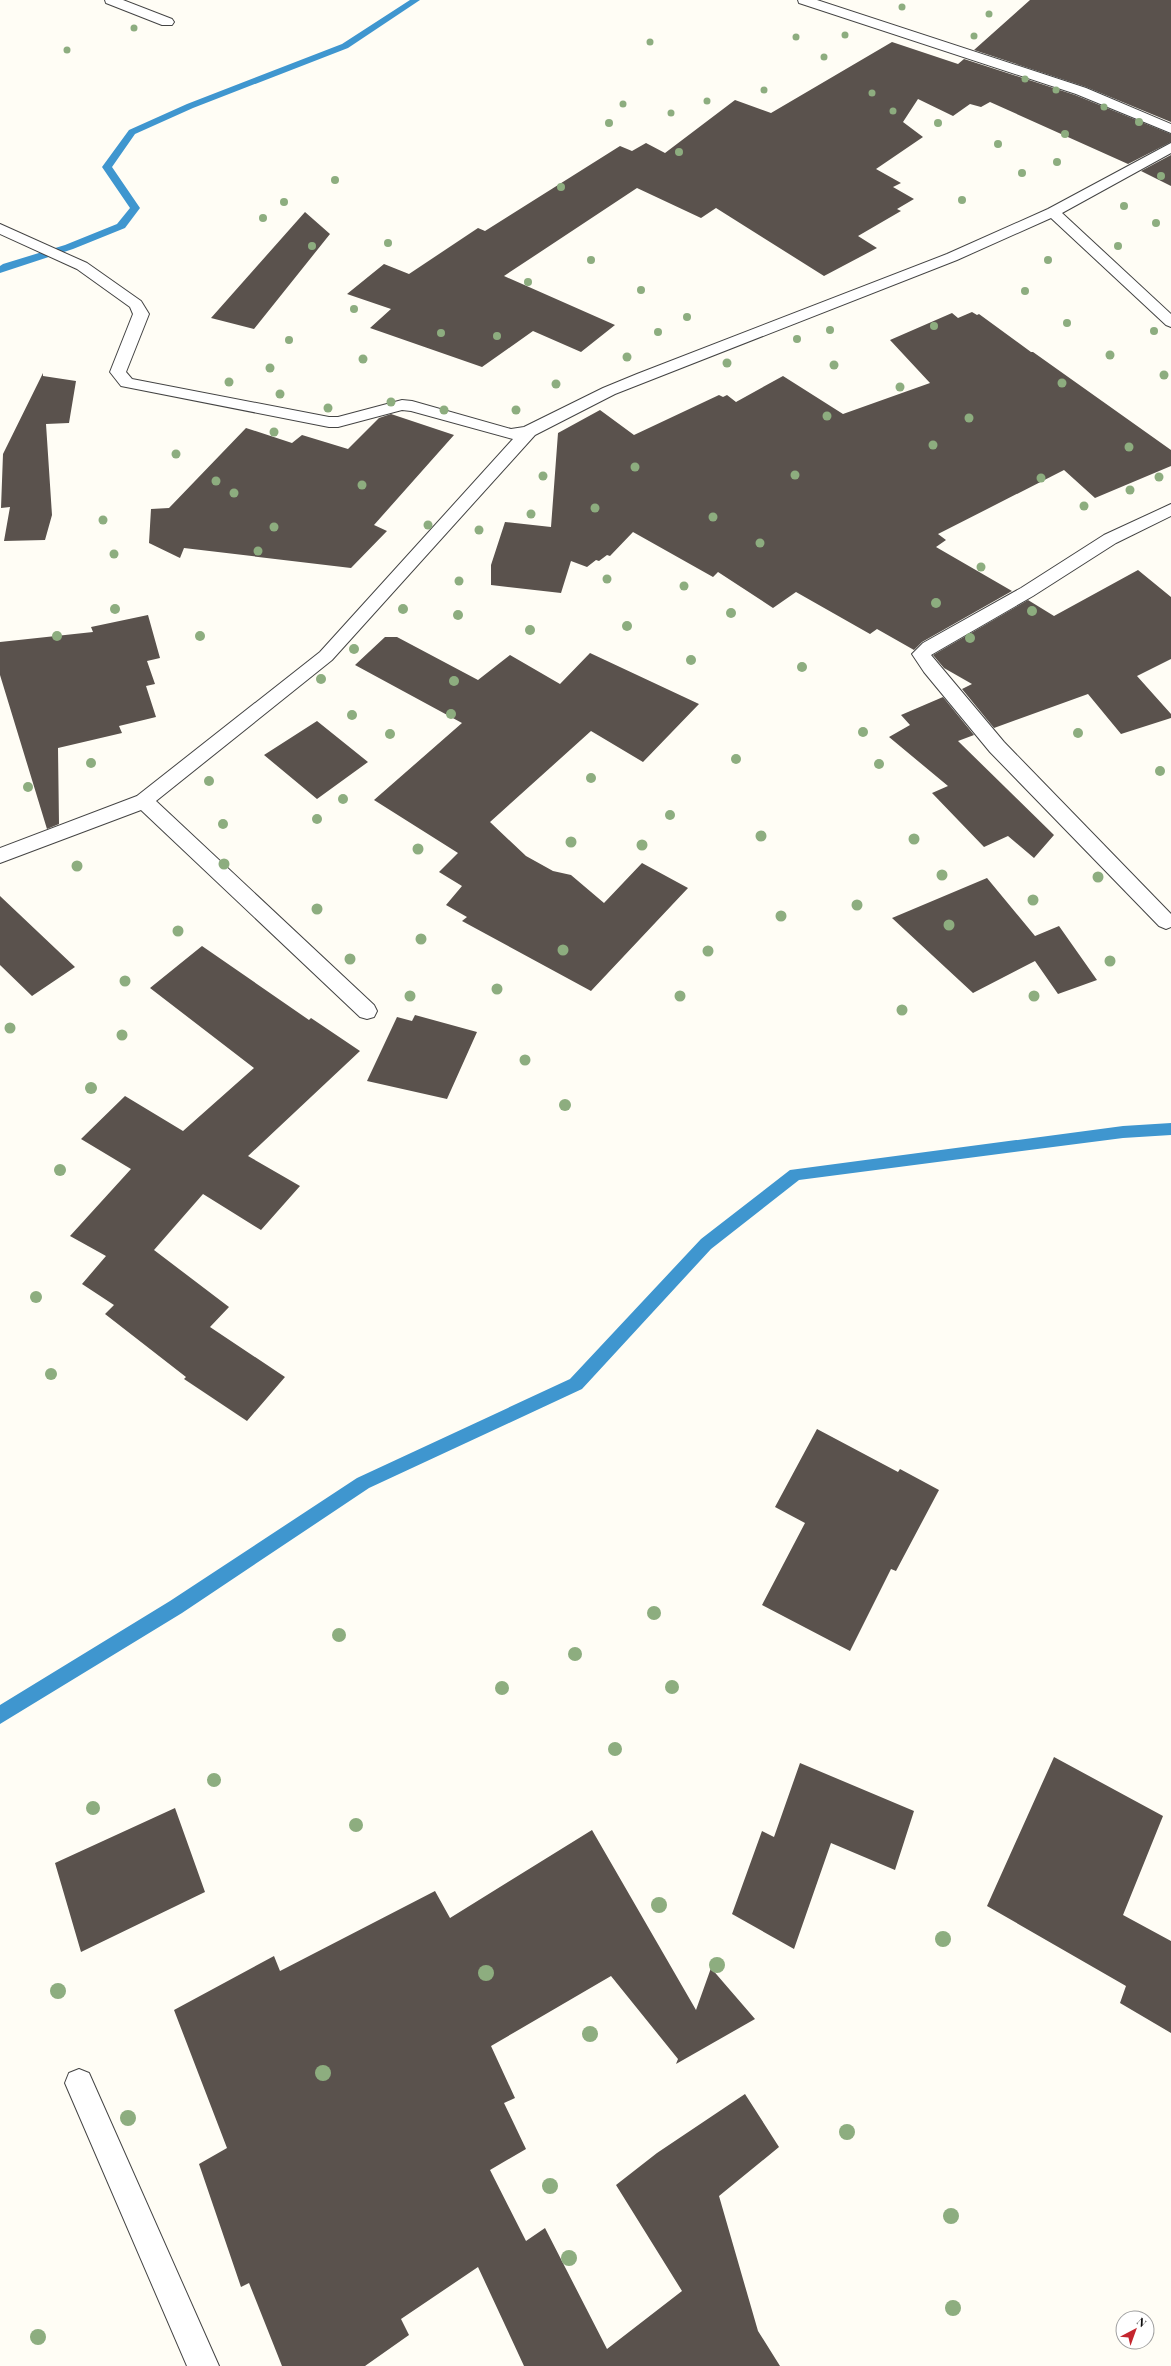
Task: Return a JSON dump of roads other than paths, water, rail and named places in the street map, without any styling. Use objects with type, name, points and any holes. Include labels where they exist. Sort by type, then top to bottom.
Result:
[{"type":"street","points":[[111,0],[167,22]]},
{"type":"street","points":[[804,0],[1081,91],[1171,129]]},
{"type":"street","points":[[0,228],[31,241],[82,266],[136,304],[141,314],[118,372],[127,383],[329,422],[338,422],[402,405],[412,406],[511,434],[529,431],[609,391],[952,257],[1053,212],[1171,147]]},
{"type":"street","points":[[1053,212],[1171,322]]},
{"type":"street","points":[[0,856],[144,801],[326,656],[529,431]]},
{"type":"street","points":[[1166,921],[997,747],[930,668],[921,654],[929,647],[1027,592],[1110,539],[1171,509]]},
{"type":"street","points":[[144,801],[367,1011]]},
{"type":"street","points":[[79,2083],[204,2366]]},
{"type":"waterway","points":[[0,270],[7,266],[69,247],[121,226],[135,208],[107,167],[132,132],[190,106],[345,46],[416,0]]},
{"type":"waterway","points":[[0,1715],[176,1607],[363,1483],[576,1384],[706,1244],[795,1174],[1123,1132],[1171,1129]]}]
